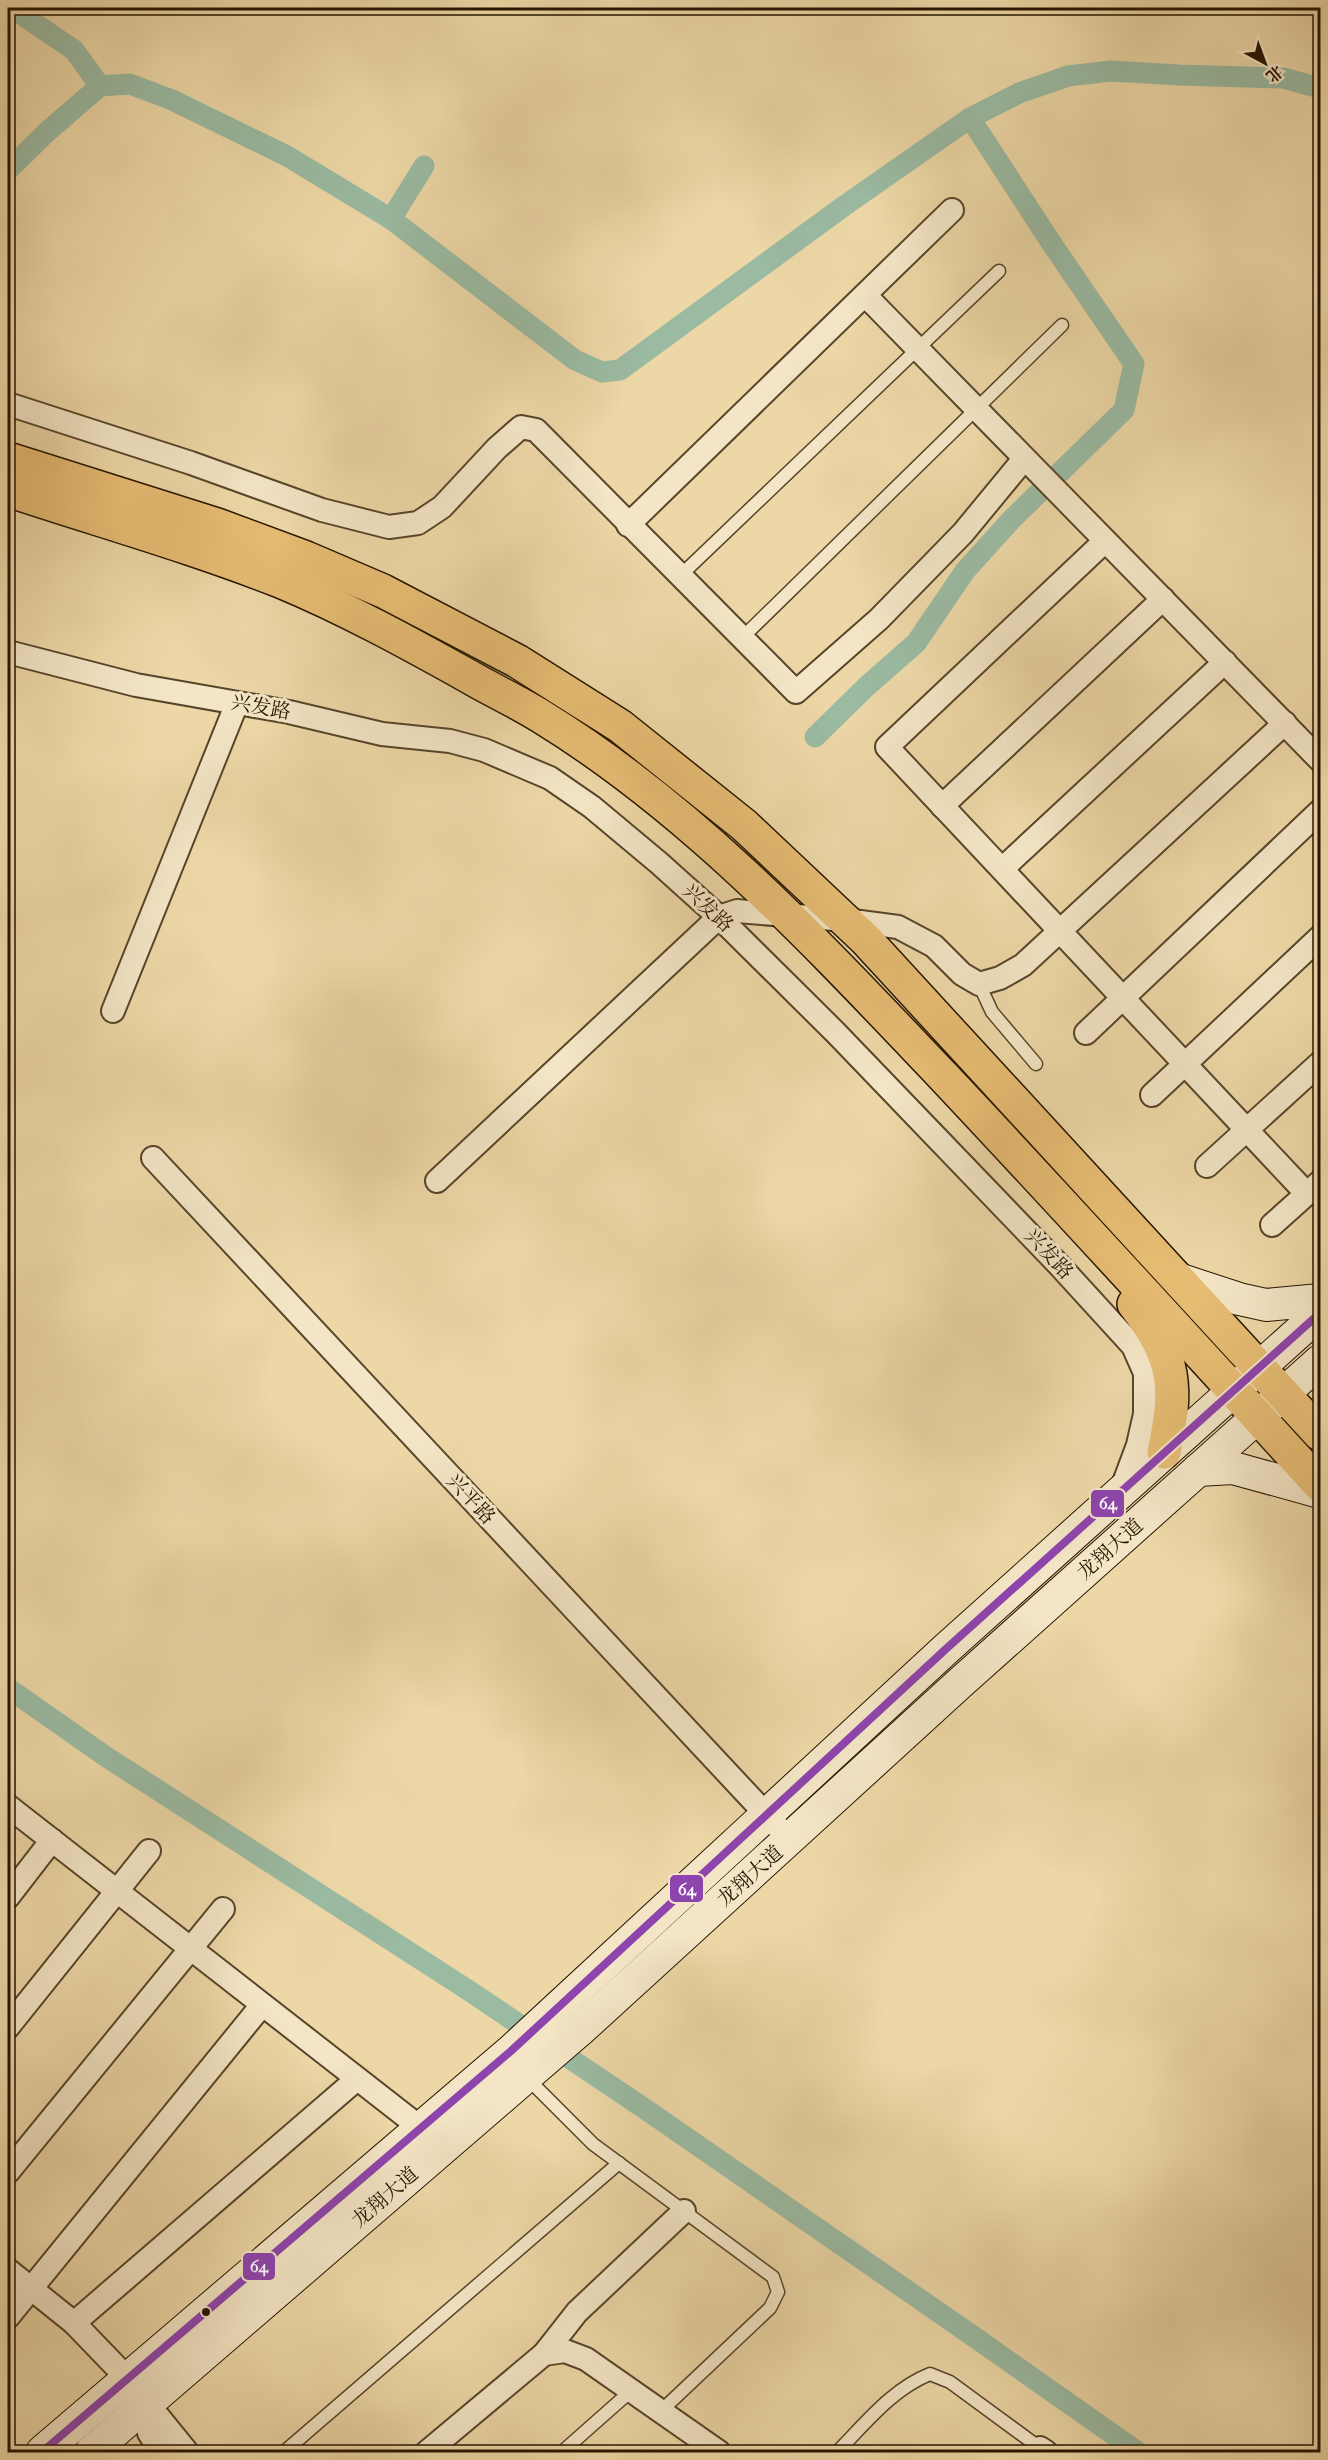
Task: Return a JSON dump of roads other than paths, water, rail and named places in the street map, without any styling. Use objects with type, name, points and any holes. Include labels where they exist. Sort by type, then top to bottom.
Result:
[{"type":"main road","points":[[8,459],[217,525],[306,558],[383,591],[507,655],[620,726],[744,825],[882,956],[1320,1434]]},
{"type":"main road","points":[[8,490],[280,581],[361,618],[421,650],[542,717],[604,759],[658,800],[735,866],[888,1019],[1235,1389],[1320,1485]]},
{"type":"main road","points":[[1039,1179],[1075,1238],[1126,1293],[1151,1325],[1165,1356],[1173,1388],[1172,1415],[1164,1452]]},
{"type":"main road","points":[[1181,1280],[1239,1299],[1266,1305],[1320,1300]]},
{"type":"main road","name":"龙翔大道","points":[[526,2064],[550,2014],[1120,1491],[1320,1312]]},
{"type":"main road","name":"龙翔大道","points":[[42,2452],[127,2378],[526,2064],[580,2030],[1320,1361]]},
{"type":"main road","points":[[1198,1470],[1233,1468],[1320,1492]]},
{"type":"main road","name":"龙翔大道","points":[[91,2452],[433,2138]]},
{"type":"street","points":[[628,525],[952,210]]},
{"type":"street","points":[[865,295],[1320,760]]},
{"type":"street","points":[[8,404],[191,463],[322,510],[389,527],[418,524],[442,507],[496,448],[521,427],[536,430],[796,692],[879,619],[1028,463]]},
{"type":"street","points":[[1105,541],[887,747],[1247,1130],[1314,1188],[1272,1225]]},
{"type":"street","points":[[942,806],[1163,599]]},
{"type":"street","name":"兴发路","points":[[8,652],[136,685],[289,712],[382,734],[450,741],[484,750],[550,778],[592,807],[651,856],[718,917],[836,1033],[1059,1265],[1133,1346],[1146,1373],[1145,1414],[1138,1445],[1120,1491]]},
{"type":"street","points":[[1002,869],[1225,662]]},
{"type":"street","points":[[113,1011],[237,703]]},
{"type":"street","points":[[437,1181],[718,917],[736,911],[898,927],[934,946],[962,974],[979,984],[1000,978],[1023,965],[1285,723]]},
{"type":"street","points":[[1086,1033],[1320,811]]},
{"type":"street","points":[[1152,1095],[1320,937]]},
{"type":"street","points":[[1207,1166],[1320,1063]]},
{"type":"street","name":"兴平路","points":[[153,1158],[790,1840]]},
{"type":"street","points":[[8,1806],[433,2138]]},
{"type":"street","points":[[8,1897],[52,1840]]},
{"type":"street","points":[[8,2027],[149,1851]]},
{"type":"street","points":[[8,2172],[223,1909]]},
{"type":"street","points":[[8,2318],[262,2005]]},
{"type":"street","points":[[74,2323],[357,2079]]},
{"type":"street","points":[[427,2452],[544,2354],[577,2312],[684,2211]]},
{"type":"street","points":[[8,2270],[74,2323],[127,2378],[187,2452]]},
{"type":"street","points":[[544,2354],[565,2351],[586,2359],[661,2411],[705,2449]]},
{"type":"street","points":[[148,2402],[149,2433],[162,2452]]},
{"type":"lane","points":[[680,576],[999,271]]},
{"type":"lane","points":[[742,638],[1062,325]]},
{"type":"lane","points":[[979,984],[992,1012],[1036,1064]]},
{"type":"lane","points":[[526,2064],[593,2144],[773,2277],[778,2292],[770,2308],[661,2411]]},
{"type":"lane","points":[[284,2452],[619,2163]]},
{"type":"lane","points":[[837,2452],[879,2409],[913,2381],[930,2374],[950,2382],[1041,2451]]},
{"type":"lane","points":[[562,2452],[632,2390]]},
{"type":"waterway","points":[[12,8],[74,50],[100,86]]},
{"type":"waterway","points":[[8,170],[48,131],[100,86],[130,84],[172,100],[287,156],[391,219],[575,360],[602,372],[620,370],[844,206],[970,118],[1019,93],[1068,76],[1111,71],[1283,78],[1320,88]]},
{"type":"waterway","points":[[815,737],[867,686],[916,643],[965,571],[1011,520],[1124,410],[1134,364],[970,118]]},
{"type":"waterway","points":[[391,219],[424,166]]},
{"type":"waterway","points":[[8,1688],[105,1756],[468,1990],[648,2111],[1138,2452]]}]
